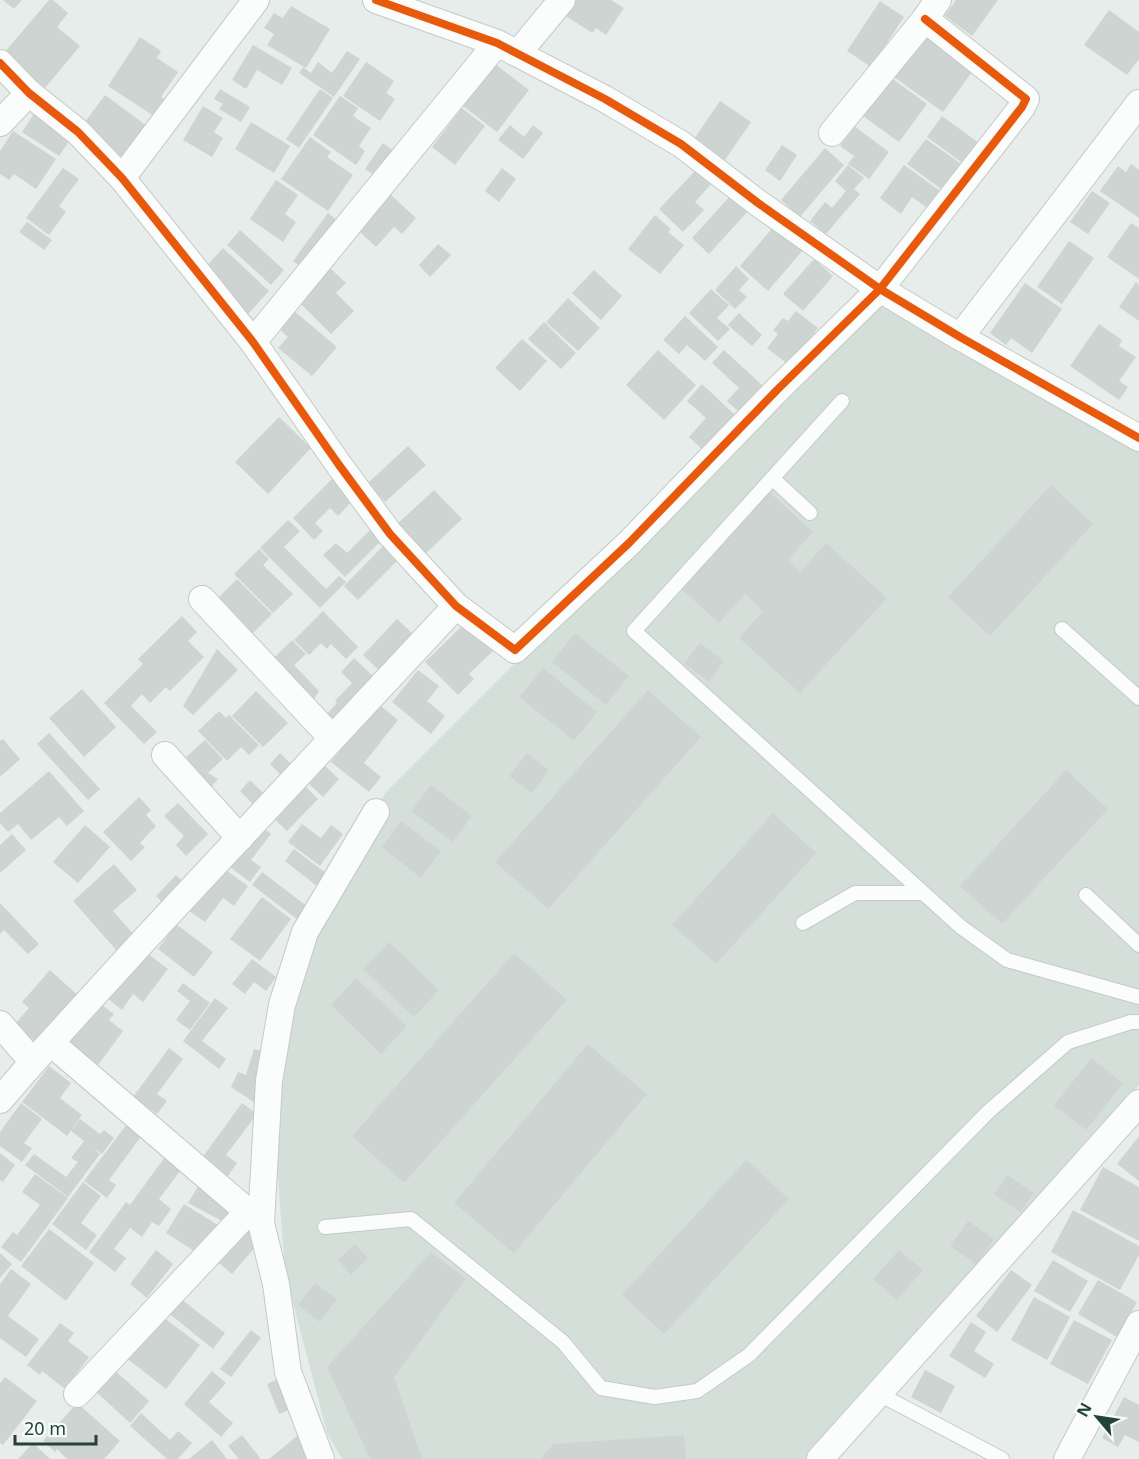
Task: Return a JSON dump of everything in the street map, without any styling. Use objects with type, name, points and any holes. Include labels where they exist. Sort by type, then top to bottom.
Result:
[{"type":"street","points":[[122,178],[256,0]]},
{"type":"street","points":[[376,0],[508,48],[605,99],[681,144],[758,203],[880,289],[1139,438]]},
{"type":"street","points":[[254,342],[508,48],[562,0]]},
{"type":"street","points":[[0,63],[29,93],[78,132],[122,178],[254,342],[390,534],[456,606],[515,650],[629,543],[777,390],[880,289],[1015,117],[1026,99],[932,9],[832,133]]},
{"type":"street","points":[[0,123],[29,93]]},
{"type":"street","points":[[960,337],[1139,103]]},
{"type":"street","points":[[202,599],[332,738]]},
{"type":"street","points":[[0,1100],[51,1042],[456,606]]},
{"type":"street","points":[[165,755],[240,838]]},
{"type":"street","points":[[321,1459],[288,1372],[276,1284],[254,1217],[268,1081],[282,1005],[305,932],[376,812]]},
{"type":"street","points":[[0,1024],[33,1062]]},
{"type":"street","points":[[51,1042],[254,1217]]},
{"type":"street","points":[[820,1459],[1139,1103]]},
{"type":"street","points":[[77,1394],[254,1217]]},
{"type":"street","points":[[1067,1459],[1139,1324]]},
{"type":"lane","points":[[842,401],[634,631],[961,927],[1007,960],[1139,997]]},
{"type":"lane","points":[[772,478],[810,513]]},
{"type":"lane","points":[[1062,629],[1139,698]]},
{"type":"lane","points":[[803,923],[855,893],[921,893]]},
{"type":"lane","points":[[1086,895],[1139,945]]},
{"type":"lane","points":[[325,1227],[411,1219],[562,1342],[601,1388],[655,1397],[697,1391],[749,1355],[988,1112],[1068,1042],[1131,1022],[1139,1022]]},
{"type":"lane","points":[[879,1394],[1002,1459]]},
{"type":"shaded area","points":[[880,298],[1139,448],[1139,1085],[816,1459],[342,1459],[327,1433],[285,1272],[270,1069],[308,956],[385,793]]},
{"type":"building","points":[[3,0],[22,0],[14,9]]},
{"type":"building","points":[[49,0],[53,0],[68,13],[57,27],[80,46],[45,88],[4,53]]},
{"type":"building","points":[[568,0],[611,0],[624,8],[606,35],[596,28],[592,33],[560,12]]},
{"type":"building","points":[[956,0],[998,0],[972,36],[945,16]]},
{"type":"building","points":[[880,1],[904,17],[871,67],[847,51]]},
{"type":"building","points":[[291,6],[330,29],[306,68],[267,45],[274,34],[264,28],[274,13],[283,18]]},
{"type":"building","points":[[1109,10],[1139,32],[1139,59],[1127,75],[1084,45]]},
{"type":"building","points":[[926,28],[977,65],[943,112],[891,75]]},
{"type":"building","points":[[140,37],[161,51],[157,58],[178,72],[161,97],[168,101],[157,118],[108,86]]},
{"type":"building","points":[[253,45],[292,68],[282,85],[257,70],[246,89],[232,80]]},
{"type":"building","points":[[347,51],[360,59],[334,97],[299,73],[303,67],[311,73],[318,62],[332,73]]},
{"type":"building","points":[[366,62],[394,81],[386,93],[395,99],[380,121],[343,96]]},
{"type":"building","points":[[495,64],[529,90],[497,132],[463,106]]},
{"type":"building","points":[[890,77],[927,104],[899,142],[863,116]]},
{"type":"building","points":[[220,89],[250,107],[241,122],[219,109],[223,104],[214,99]]},
{"type":"building","points":[[320,89],[333,98],[299,148],[286,139]]},
{"type":"building","points":[[105,95],[147,126],[120,161],[79,130]]},
{"type":"building","points":[[340,96],[358,108],[353,116],[371,128],[359,146],[365,151],[356,165],[313,135]]},
{"type":"building","points":[[720,101],[751,122],[725,160],[694,139]]},
{"type":"building","points":[[203,106],[223,118],[214,132],[223,138],[212,157],[183,140]]},
{"type":"building","points":[[462,108],[485,126],[455,165],[432,147]]},
{"type":"building","points":[[35,112],[72,137],[59,156],[22,132]]},
{"type":"building","points":[[942,116],[983,146],[968,167],[927,137]]},
{"type":"building","points":[[251,122],[290,146],[274,173],[235,149]]},
{"type":"building","points":[[510,125],[524,137],[533,125],[543,133],[523,159],[498,140]]},
{"type":"building","points":[[854,126],[889,152],[869,179],[848,164],[854,156],[840,146]]},
{"type":"building","points":[[13,131],[56,159],[36,189],[14,174],[9,180],[0,174],[0,151]]},
{"type":"building","points":[[310,137],[331,152],[327,157],[353,175],[328,211],[281,179]]},
{"type":"building","points":[[926,139],[967,168],[948,194],[907,164]]},
{"type":"building","points":[[383,143],[398,154],[380,179],[365,169]]},
{"type":"building","points":[[782,145],[797,155],[780,181],[765,170]]},
{"type":"building","points":[[825,148],[844,165],[800,217],[781,200]]},
{"type":"building","points":[[1131,164],[1139,170],[1139,218],[1100,191],[1118,166],[1126,172]]},
{"type":"building","points":[[848,165],[864,178],[854,189],[860,194],[826,234],[810,221],[825,202],[832,208],[846,191],[835,181]]},
{"type":"building","points":[[904,165],[947,196],[934,213],[912,197],[901,214],[880,198]]},
{"type":"building","points":[[63,168],[79,179],[59,206],[66,212],[49,235],[26,218]]},
{"type":"building","points":[[502,168],[516,179],[499,202],[485,191]]},
{"type":"building","points":[[696,170],[711,184],[695,202],[704,210],[683,232],[659,209]]},
{"type":"building","points":[[276,180],[298,195],[285,214],[296,222],[283,242],[250,219]]},
{"type":"building","points":[[1092,191],[1110,203],[1088,234],[1070,222]]},
{"type":"building","points":[[732,194],[749,210],[709,254],[692,238]]},
{"type":"building","points":[[391,195],[416,218],[402,234],[394,227],[376,247],[359,231]]},
{"type":"building","points":[[328,213],[344,225],[309,273],[293,261]]},
{"type":"building","points":[[655,215],[671,229],[668,232],[684,245],[660,274],[628,249]]},
{"type":"building","points":[[27,222],[52,240],[44,250],[19,232]]},
{"type":"building","points":[[1131,223],[1139,228],[1139,279],[1107,257]]},
{"type":"building","points":[[776,224],[804,249],[768,291],[740,266]]},
{"type":"building","points":[[240,230],[284,270],[271,285],[227,245]]},
{"type":"building","points":[[1069,241],[1094,258],[1062,304],[1037,287]]},
{"type":"building","points":[[438,244],[451,255],[430,277],[419,265]]},
{"type":"building","points":[[223,248],[269,291],[248,314],[202,271]]},
{"type":"building","points":[[814,259],[833,276],[803,311],[783,294]]},
{"type":"building","points":[[328,266],[346,283],[336,293],[354,311],[331,334],[296,299]]},
{"type":"building","points":[[736,266],[749,279],[739,290],[747,297],[735,309],[715,290]]},
{"type":"building","points":[[594,270],[622,296],[601,320],[572,293]]},
{"type":"building","points":[[1136,282],[1139,285],[1139,321],[1119,307]]},
{"type":"building","points":[[1025,283],[1062,309],[1032,353],[1011,338],[1006,345],[990,333]]},
{"type":"building","points":[[711,289],[729,305],[717,318],[730,329],[718,341],[689,313]]},
{"type":"building","points":[[568,298],[600,328],[578,351],[546,322]]},
{"type":"building","points":[[293,310],[337,347],[312,376],[278,348],[288,337],[278,328]]},
{"type":"building","points":[[796,311],[818,328],[789,365],[767,348],[778,334],[773,330],[783,318],[788,321]]},
{"type":"building","points":[[739,313],[762,335],[752,346],[728,325]]},
{"type":"building","points":[[685,316],[718,347],[705,361],[687,345],[679,354],[663,340]]},
{"type":"building","points":[[544,322],[576,353],[561,369],[528,339]]},
{"type":"building","points":[[1099,324],[1122,340],[1119,346],[1136,357],[1119,381],[1128,387],[1119,400],[1070,366]]},
{"type":"building","points":[[522,339],[547,361],[520,391],[495,368]]},
{"type":"building","points":[[658,350],[696,385],[664,420],[626,385]]},
{"type":"building","points":[[724,350],[763,386],[739,412],[727,401],[739,388],[712,363]]},
{"type":"building","points":[[702,384],[735,415],[703,450],[689,437],[706,418],[687,401]]},
{"type":"building","points":[[279,417],[311,448],[268,494],[235,462]]},
{"type":"building","points":[[408,446],[426,465],[385,502],[368,483]]},
{"type":"building","points":[[336,475],[357,496],[338,516],[330,508],[315,523],[323,531],[314,540],[293,518]]},
{"type":"building","points":[[1051,485],[1093,524],[990,636],[948,597]]},
{"type":"building","points":[[434,490],[462,519],[424,555],[396,525]]},
{"type":"building","points":[[768,491],[813,532],[788,560],[800,572],[826,543],[887,598],[800,693],[739,638],[763,611],[745,594],[719,623],[680,588]]},
{"type":"building","points":[[288,520],[300,531],[284,547],[326,589],[339,576],[346,582],[320,608],[260,548]]},
{"type":"building","points":[[373,527],[384,538],[345,577],[323,555],[336,543],[347,553]]},
{"type":"building","points":[[386,543],[401,557],[358,600],[344,586]]},
{"type":"building","points":[[259,549],[269,559],[263,565],[293,594],[273,613],[234,574]]},
{"type":"building","points":[[237,579],[272,614],[251,635],[216,600]]},
{"type":"building","points":[[323,611],[358,647],[346,659],[331,644],[327,649],[321,643],[309,655],[294,640]]},
{"type":"building","points":[[182,616],[197,632],[188,641],[204,657],[170,691],[166,687],[150,703],[142,694],[131,706],[157,732],[144,744],[104,703],[143,664],[138,659]]},
{"type":"building","points":[[397,619],[413,634],[385,676],[363,655]]},
{"type":"building","points":[[465,623],[493,651],[469,674],[474,679],[458,695],[425,662]]},
{"type":"building","points":[[575,633],[629,676],[606,705],[552,662]]},
{"type":"building","points":[[292,640],[306,654],[294,665],[319,691],[313,701],[273,659]]},
{"type":"building","points":[[700,643],[724,661],[709,682],[684,663]]},
{"type":"building","points":[[217,649],[238,670],[193,715],[183,706]]},
{"type":"building","points":[[354,658],[379,682],[335,730],[323,718],[352,683],[341,672]]},
{"type":"building","points":[[543,668],[597,712],[574,741],[519,697]]},
{"type":"building","points":[[418,670],[439,686],[427,701],[445,716],[431,734],[392,702]]},
{"type":"building","points":[[82,689],[116,727],[84,757],[49,718]]},
{"type":"building","points":[[648,690],[701,737],[548,909],[495,862]]},
{"type":"building","points":[[256,691],[288,723],[263,747],[232,716]]},
{"type":"building","points":[[377,703],[398,720],[364,763],[381,777],[369,792],[331,762]]},
{"type":"building","points":[[219,711],[226,718],[229,715],[259,745],[249,755],[241,747],[227,761],[198,731]]},
{"type":"building","points":[[49,733],[100,789],[88,800],[37,744]]},
{"type":"building","points":[[3,739],[20,759],[0,777],[0,741]]},
{"type":"building","points":[[205,740],[223,759],[208,773],[218,779],[211,787],[186,757]]},
{"type":"building","points":[[280,753],[295,768],[284,778],[270,764]]},
{"type":"building","points":[[527,753],[549,770],[532,793],[509,776]]},
{"type":"building","points":[[322,763],[339,779],[323,797],[305,780]]},
{"type":"building","points":[[1066,770],[1108,809],[1002,924],[960,886]]},
{"type":"building","points":[[49,771],[84,811],[67,826],[59,817],[31,840],[18,824],[8,832],[0,823],[0,813]]},
{"type":"building","points":[[250,780],[264,794],[254,805],[240,791]]},
{"type":"building","points":[[299,780],[318,799],[287,831],[268,813]]},
{"type":"building","points":[[431,785],[472,816],[453,842],[411,811]]},
{"type":"building","points":[[139,797],[151,810],[146,815],[156,826],[140,843],[145,847],[131,861],[103,832]]},
{"type":"building","points":[[178,803],[208,834],[186,856],[176,845],[184,836],[164,816]]},
{"type":"building","points":[[773,813],[816,853],[716,964],[672,925]]},
{"type":"building","points":[[401,821],[441,851],[421,878],[382,847]]},
{"type":"building","points":[[256,823],[271,834],[251,860],[261,867],[250,882],[226,864]]},
{"type":"building","points":[[302,824],[321,838],[331,825],[343,834],[320,866],[288,842]]},
{"type":"building","points":[[85,825],[110,847],[78,883],[53,862]]},
{"type":"building","points":[[12,834],[26,850],[0,873],[0,845]]},
{"type":"building","points":[[294,849],[327,874],[318,887],[285,861]]},
{"type":"building","points":[[114,864],[137,890],[113,911],[134,935],[117,951],[73,901]]},
{"type":"building","points":[[220,866],[248,886],[234,906],[223,898],[205,922],[188,910]]},
{"type":"building","points":[[262,872],[308,907],[298,920],[252,885]]},
{"type":"building","points":[[176,875],[187,885],[166,906],[156,896]]},
{"type":"building","points":[[262,897],[291,919],[260,961],[230,939]]},
{"type":"building","points":[[0,903],[39,944],[28,954],[4,930],[0,934]]},
{"type":"building","points":[[176,924],[213,952],[194,977],[158,949]]},
{"type":"building","points":[[389,942],[439,990],[414,1017],[363,969]]},
{"type":"building","points":[[143,950],[168,969],[143,1002],[133,994],[122,1010],[107,998]]},
{"type":"building","points":[[514,953],[567,1000],[404,1183],[352,1136]]},
{"type":"building","points":[[252,959],[276,977],[266,991],[254,982],[245,994],[232,984]]},
{"type":"building","points":[[50,970],[83,1000],[41,1047],[15,1024],[29,1008],[22,1002]]},
{"type":"building","points":[[356,978],[407,1026],[381,1054],[331,1005]]},
{"type":"building","points":[[183,983],[210,1003],[190,1030],[176,1020],[190,1001],[177,991]]},
{"type":"building","points":[[215,998],[228,1008],[202,1041],[226,1059],[219,1069],[183,1041]]},
{"type":"building","points":[[98,1002],[114,1014],[109,1020],[123,1031],[96,1068],[65,1045]]},
{"type":"building","points":[[588,1044],[647,1094],[514,1253],[454,1203]]},
{"type":"building","points":[[169,1048],[183,1059],[157,1094],[167,1101],[157,1114],[133,1097]]},
{"type":"building","points":[[254,1049],[271,1054],[255,1103],[231,1087],[238,1072],[246,1075]]},
{"type":"building","points":[[1091,1058],[1123,1083],[1086,1130],[1054,1106]]},
{"type":"building","points":[[49,1066],[71,1083],[60,1098],[82,1115],[67,1136],[22,1102]]},
{"type":"building","points":[[21,1103],[42,1119],[24,1143],[32,1148],[22,1162],[0,1146],[0,1132]]},
{"type":"building","points":[[242,1103],[257,1114],[226,1155],[237,1163],[227,1177],[202,1158]]},
{"type":"building","points":[[80,1119],[100,1134],[104,1130],[114,1138],[102,1154],[93,1148],[100,1154],[68,1197],[25,1165],[34,1154],[66,1177],[78,1162],[71,1158],[84,1141],[71,1131]]},
{"type":"building","points":[[130,1120],[145,1131],[109,1180],[116,1185],[107,1198],[84,1181]]},
{"type":"building","points":[[1139,1136],[1139,1181],[1117,1164]]},
{"type":"building","points":[[170,1150],[187,1162],[159,1199],[171,1209],[159,1226],[152,1222],[142,1237],[130,1228],[114,1249],[126,1258],[115,1272],[89,1252],[126,1202],[130,1205]]},
{"type":"building","points":[[0,1153],[15,1165],[3,1182],[0,1180]]},
{"type":"building","points":[[746,1160],[789,1199],[664,1334],[622,1295]]},
{"type":"building","points":[[1103,1167],[1139,1187],[1139,1241],[1080,1210]]},
{"type":"building","points":[[35,1174],[68,1198],[21,1262],[1,1247],[13,1232],[17,1235],[40,1205],[22,1192]]},
{"type":"building","points":[[1007,1175],[1034,1193],[1020,1212],[994,1194]]},
{"type":"building","points":[[202,1180],[239,1210],[226,1223],[188,1203]]},
{"type":"building","points":[[83,1182],[101,1196],[81,1223],[97,1235],[86,1250],[52,1224]]},
{"type":"building","points":[[184,1204],[221,1227],[202,1256],[166,1233]]},
{"type":"building","points":[[1073,1210],[1139,1246],[1139,1255],[1120,1290],[1051,1252]]},
{"type":"building","points":[[968,1221],[994,1239],[976,1264],[950,1246]]},
{"type":"building","points":[[244,1222],[263,1238],[232,1274],[213,1258]]},
{"type":"building","points":[[49,1229],[94,1263],[66,1301],[21,1266]]},
{"type":"building","points":[[355,1244],[368,1258],[351,1275],[338,1260]]},
{"type":"building","points":[[156,1250],[173,1264],[147,1298],[130,1284]]},
{"type":"building","points":[[899,1250],[923,1270],[897,1300],[873,1279]]},
{"type":"building","points":[[431,1252],[466,1279],[394,1377],[422,1459],[370,1459],[327,1367]]},
{"type":"building","points":[[0,1253],[12,1264],[0,1278]]},
{"type":"building","points":[[1053,1260],[1088,1281],[1070,1312],[1034,1291]]},
{"type":"building","points":[[11,1269],[31,1284],[8,1316],[39,1339],[26,1357],[0,1338],[0,1284]]},
{"type":"building","points":[[1011,1270],[1032,1285],[997,1332],[976,1316]]},
{"type":"building","points":[[1098,1280],[1137,1302],[1117,1337],[1078,1314]]},
{"type":"building","points":[[315,1283],[337,1299],[320,1322],[298,1305]]},
{"type":"building","points":[[177,1296],[225,1333],[213,1349],[166,1311]]},
{"type":"building","points":[[1034,1297],[1070,1317],[1047,1360],[1011,1340]]},
{"type":"building","points":[[159,1314],[200,1345],[166,1389],[125,1357]]},
{"type":"building","points":[[1074,1320],[1112,1340],[1088,1384],[1050,1364]]},
{"type":"building","points":[[971,1322],[986,1332],[974,1351],[994,1364],[985,1378],[949,1356]]},
{"type":"building","points":[[60,1323],[74,1333],[68,1341],[89,1357],[65,1389],[42,1371],[40,1375],[27,1365]]},
{"type":"building","points":[[251,1330],[261,1338],[231,1377],[220,1369]]},
{"type":"building","points":[[112,1368],[149,1401],[130,1423],[93,1389]]},
{"type":"building","points":[[925,1370],[955,1386],[941,1413],[911,1397]]},
{"type":"building","points":[[212,1371],[226,1383],[209,1402],[233,1423],[221,1437],[184,1404]]},
{"type":"building","points":[[285,1376],[297,1407],[279,1414],[267,1384]]},
{"type":"building","points":[[5,1377],[37,1401],[3,1445],[0,1443],[0,1383]]},
{"type":"building","points":[[1124,1397],[1139,1405],[1139,1442],[1125,1435],[1118,1447],[1102,1438]]},
{"type":"building","points":[[77,1403],[120,1441],[104,1459],[67,1459],[57,1449],[55,1452],[43,1441]]},
{"type":"building","points":[[141,1413],[170,1440],[178,1431],[192,1443],[178,1459],[167,1459],[130,1426]]},
{"type":"building","points":[[242,1435],[259,1459],[239,1459],[228,1446]]},
{"type":"building","points":[[684,1435],[686,1459],[541,1459],[553,1444]]},
{"type":"building","points":[[297,1436],[312,1454],[306,1459],[269,1459]]},
{"type":"building","points":[[212,1440],[227,1459],[189,1459]]},
{"type":"building","points":[[33,1443],[50,1459],[18,1459]]},
{"type":"cycle path","points":[[376,0],[497,43],[605,99],[681,144],[758,203],[880,289],[1139,438]]},
{"type":"cycle path","points":[[0,63],[29,93],[78,132],[122,178],[253,342],[390,534],[456,606],[515,650],[629,543],[777,390],[880,289],[1022,107],[1026,99],[925,19]]}]
